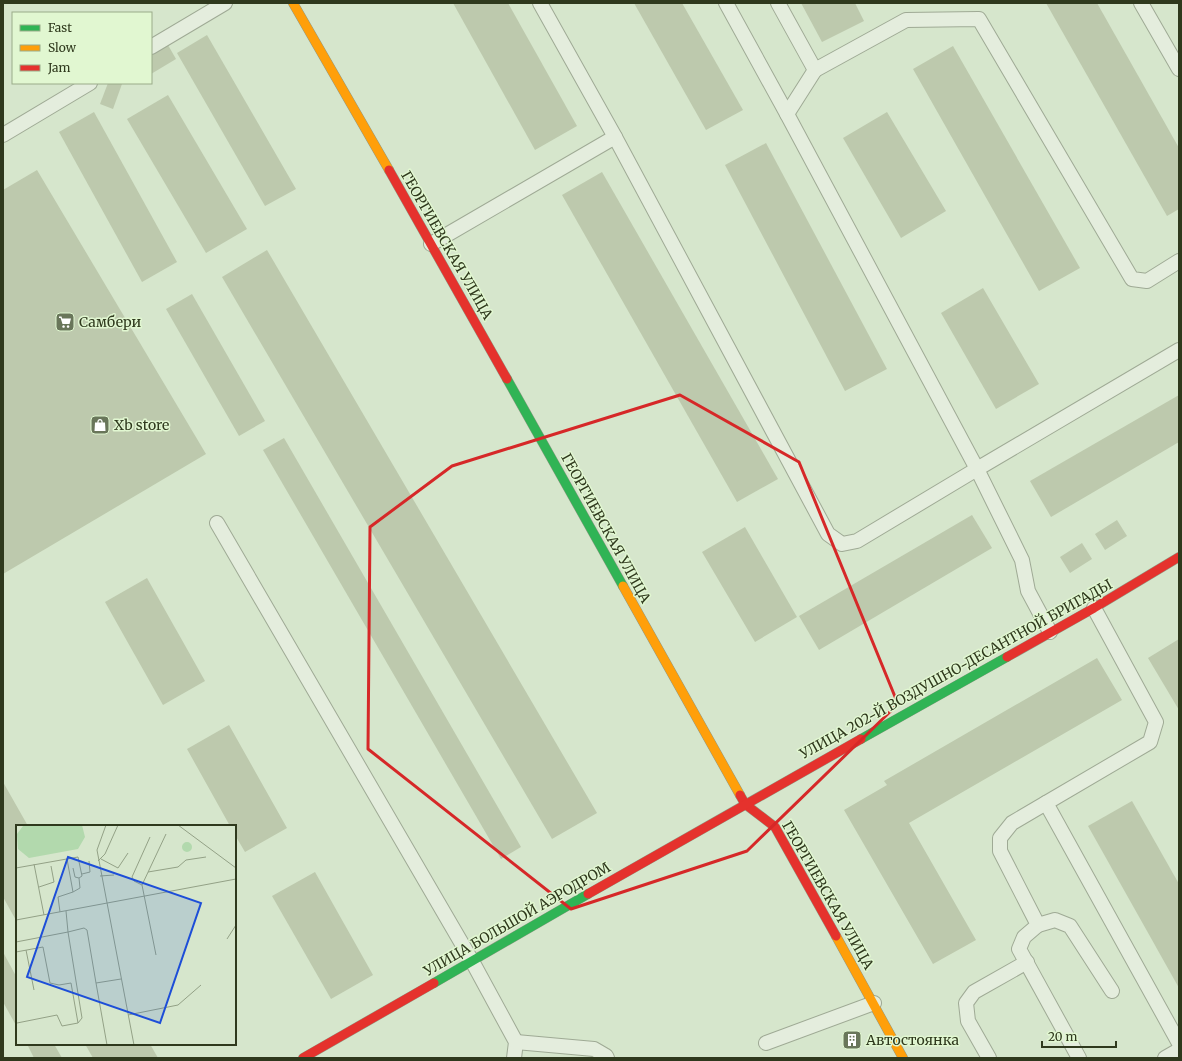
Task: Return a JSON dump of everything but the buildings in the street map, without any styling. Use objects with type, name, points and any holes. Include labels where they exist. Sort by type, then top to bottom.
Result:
[{"type":"street","name":"ГЕОРГИЕВСКАЯ УЛИЦА","points":[[293,3],[431,244],[745,804],[775,827],[874,1003],[903,1058]]},
{"type":"street","name":"УЛИЦА 202-Й ВОЗДУШНО-ДЕСАНТНОЙ БРИГАДЫ","points":[[745,804],[1094,608],[1179,557]]},
{"type":"street","name":"УЛИЦА БОЛЬШОЙ АЭРОДРОМ","points":[[303,1058],[745,804]]},
{"type":"lane","points":[[152,46],[225,3]]},
{"type":"lane","points":[[540,3],[615,137],[828,534],[842,544],[856,541],[1179,350]]},
{"type":"lane","points":[[726,3],[977,469],[1022,560],[1028,591],[1050,632]]},
{"type":"lane","points":[[778,3],[815,70]]},
{"type":"lane","points":[[1141,3],[1179,69]]},
{"type":"lane","points":[[787,114],[815,70],[906,20],[978,19],[1132,279],[1147,281],[1179,261]]},
{"type":"lane","points":[[3,135],[88,84]]},
{"type":"lane","points":[[431,244],[615,137]]},
{"type":"lane","points":[[217,522],[472,962],[516,1042],[514,1058]]},
{"type":"lane","points":[[1038,925],[1000,851],[1000,838],[1012,823],[1150,742],[1156,722],[1094,608]]},
{"type":"lane","points":[[1046,803],[1179,1043]]},
{"type":"lane","points":[[1079,1058],[1020,949],[1024,937],[1038,925],[1055,920],[1070,926],[1112,991]]},
{"type":"lane","points":[[990,1058],[968,1021],[966,1003],[974,992],[1027,962]]},
{"type":"lane","points":[[766,1043],[874,1003]]},
{"type":"lane","points":[[516,1042],[594,1049],[607,1058]]},
{"type":"lane","points":[[1165,1058],[1179,1050]]},
{"type":"highlighted area","points":[[680,395],[799,462],[898,704],[747,851],[571,909],[368,749],[370,527],[452,466]]},
{"type":"traffic: fast","points":[[507,379],[623,586]]},
{"type":"traffic: fast","points":[[861,739],[1007,657]]},
{"type":"traffic: fast","points":[[434,983],[588,894]]},
{"type":"traffic: slow","points":[[293,3],[389,170]]},
{"type":"traffic: slow","points":[[623,586],[740,795]]},
{"type":"traffic: slow","points":[[836,936],[903,1058]]},
{"type":"traffic: jam","points":[[389,170],[507,379]]},
{"type":"traffic: jam","points":[[1007,657],[1094,608],[1179,557]]},
{"type":"traffic: jam","points":[[588,894],[861,739]]},
{"type":"traffic: jam","points":[[740,795],[745,804],[775,827],[836,936]]},
{"type":"traffic: jam","points":[[303,1058],[434,983]]},
{"type":"place","name":"Самбери","points":[[65,322]]},
{"type":"place","name":"Xb store","points":[[100,425]]},
{"type":"place","name":"Автостоянка","points":[[852,1040]]}]
